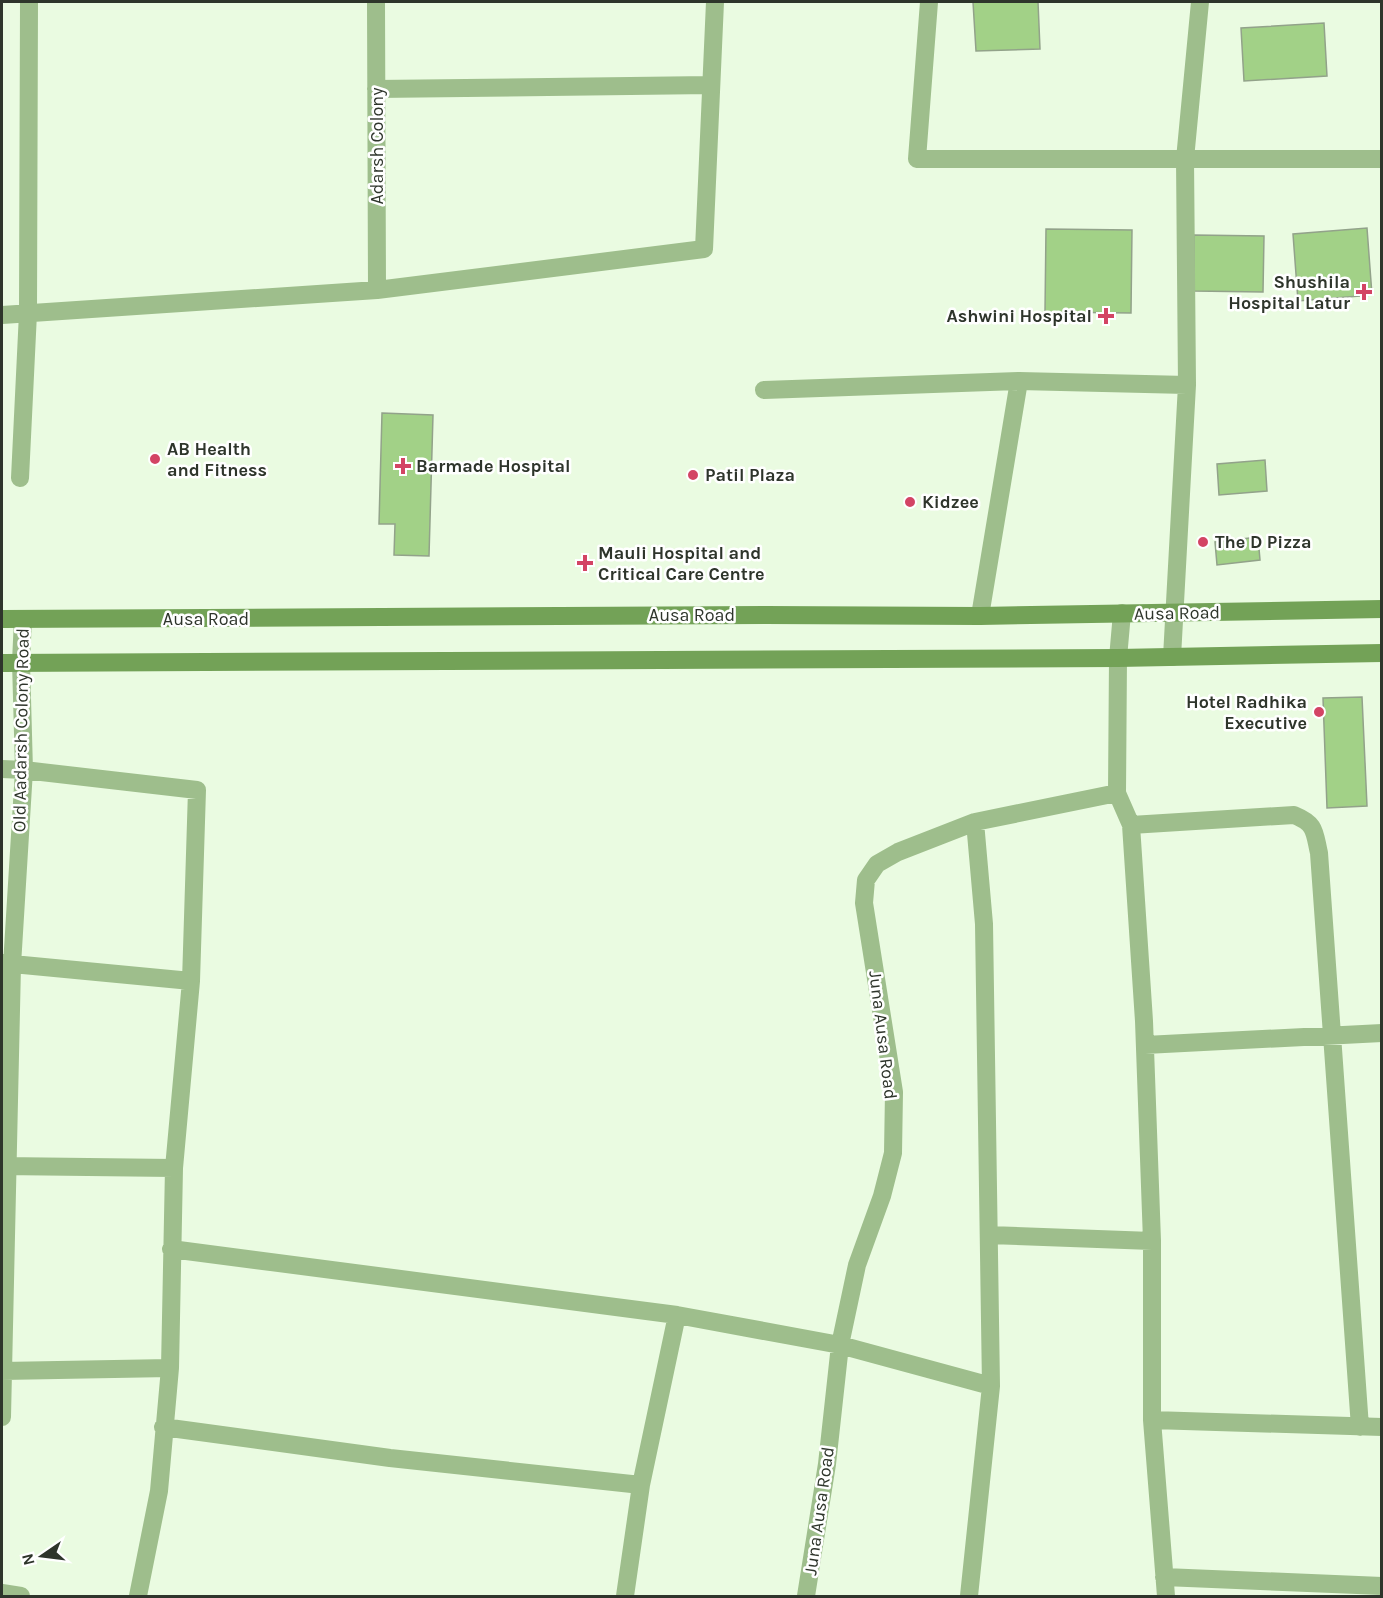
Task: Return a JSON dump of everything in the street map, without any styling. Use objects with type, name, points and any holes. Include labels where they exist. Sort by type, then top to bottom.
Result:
[{"type":"main road","name":"Ausa Road","points":[[2,619],[980,616],[1382,609]]},
{"type":"main road","points":[[2,663],[1118,658],[1382,653]]},
{"type":"street","points":[[20,478],[28,313],[29,2]]},
{"type":"street","name":"Adarsh Colony","points":[[376,2],[377,290]]},
{"type":"street","points":[[2,315],[377,290],[704,249],[715,2]]},
{"type":"street","points":[[929,2],[917,159],[1382,159]]},
{"type":"street","points":[[1172,657],[1187,385],[1185,159],[1200,2]]},
{"type":"street","points":[[376,89],[711,85]]},
{"type":"street","points":[[764,390],[1018,381],[1187,385]]},
{"type":"street","points":[[980,616],[1018,381]]},
{"type":"street","points":[[1122,614],[1118,658],[1117,793],[1131,825],[1144,1045],[1152,1241],[1152,1420],[1166,1596]]},
{"type":"street","name":"Old Aadarsh Colony Road","points":[[2,1417],[7,964],[24,770],[21,662],[23,619]]},
{"type":"street","points":[[2,769],[197,790],[191,981],[174,1168],[170,1368],[159,1491],[138,1596]]},
{"type":"street","name":"Juna Ausa Road","points":[[806,1596],[827,1464],[840,1345],[857,1265],[882,1196],[893,1153],[894,1092],[864,903],[866,880],[877,864],[898,852],[975,822],[1117,793]]},
{"type":"street","points":[[1131,825],[1294,815],[1308,821],[1315,834],[1319,853],[1360,1427]]},
{"type":"street","points":[[969,1596],[991,1386],[984,924],[975,822]]},
{"type":"street","points":[[7,964],[191,981]]},
{"type":"street","points":[[1144,1045],[1382,1033]]},
{"type":"street","points":[[4,1166],[174,1168]]},
{"type":"street","points":[[989,1235],[1152,1241]]},
{"type":"street","points":[[171,1249],[676,1315],[840,1345],[991,1386]]},
{"type":"street","points":[[626,1596],[641,1485],[676,1315]]},
{"type":"street","points":[[2,1371],[170,1368]]},
{"type":"street","points":[[1152,1420],[1382,1427]]},
{"type":"street","points":[[163,1427],[390,1458],[641,1485]]},
{"type":"street","points":[[1164,1577],[1382,1586]]},
{"type":"street","points":[[2,1593],[21,1596]]},
{"type":"building","points":[[973,2],[1038,2],[1040,49],[976,51]]},
{"type":"building","points":[[1324,23],[1327,76],[1244,81],[1241,28]]},
{"type":"building","points":[[1367,228],[1372,295],[1298,301],[1293,234]]},
{"type":"building","points":[[1046,229],[1132,230],[1131,313],[1045,312]]},
{"type":"building","points":[[1194,235],[1264,236],[1263,292],[1194,291]]},
{"type":"building","points":[[382,413],[433,415],[429,556],[394,555],[395,524],[379,524]]},
{"type":"building","points":[[1265,460],[1267,491],[1219,495],[1217,464]]},
{"type":"building","points":[[1258,537],[1260,560],[1217,565],[1215,542]]},
{"type":"building","points":[[1362,697],[1367,806],[1327,808],[1323,698]]},
{"type":"place","name":"Shushila Hospital Latur","points":[[1364,292]]},
{"type":"place","name":"Ashwini Hospital","points":[[1106,316]]},
{"type":"place","name":"AB Health and Fitness","points":[[155,459]]},
{"type":"place","name":"Barmade Hospital","points":[[403,466]]},
{"type":"place","name":"Patil Plaza","points":[[693,475]]},
{"type":"place","name":"Kidzee","points":[[910,502]]},
{"type":"place","name":"The D Pizza","points":[[1203,542]]},
{"type":"place","name":"Mauli Hospital and Critical Care Centre","points":[[585,563]]},
{"type":"place","name":"Hotel Radhika Executive","points":[[1319,712]]}]
